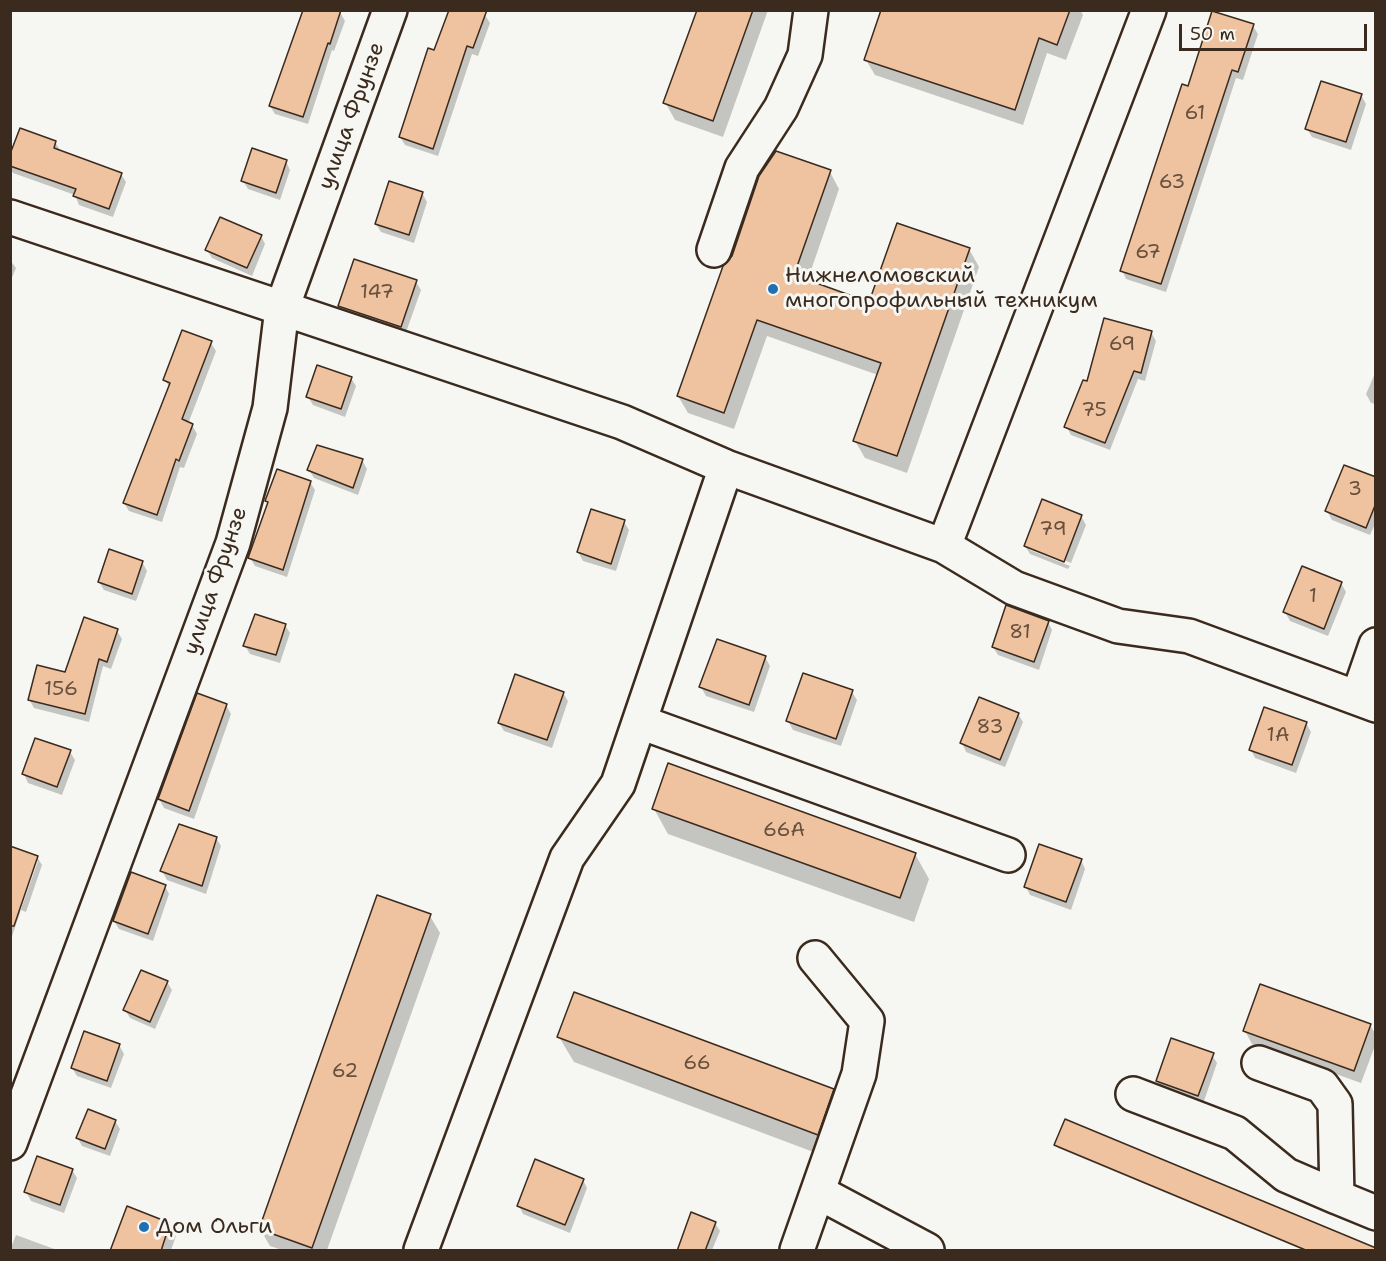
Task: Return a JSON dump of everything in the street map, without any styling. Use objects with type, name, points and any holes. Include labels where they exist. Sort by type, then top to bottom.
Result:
[{"type":"street","name":"улица Фрунзе","points":[[10,1143],[233,543],[270,408],[282,308],[390,10]]},
{"type":"street","points":[[714,249],[742,168],[781,108],[805,55],[811,10]]},
{"type":"street","points":[[944,546],[1149,10]]},
{"type":"street","points":[[10,217],[622,422],[726,467],[944,546],[1014,588],[1118,626],[1189,636],[1367,701],[1376,645]]},
{"type":"street","points":[[421,1251],[567,858],[618,784],[726,467]]},
{"type":"street","points":[[640,722],[1008,855]]},
{"type":"street","points":[[797,1251],[859,1074],[867,1022],[815,958]]},
{"type":"street","points":[[1259,1063],[1322,1086],[1335,1104],[1337,1197]]},
{"type":"street","points":[[1133,1094],[1235,1133],[1286,1175],[1376,1212]]},
{"type":"street","points":[[818,1192],[927,1251]]},
{"type":"building","points":[[303,10],[341,10],[303,117],[269,106]]},
{"type":"building","points":[[449,10],[487,10],[473,48],[467,46],[433,149],[399,137],[428,48],[434,50]]},
{"type":"building","points":[[697,10],[753,10],[713,121],[663,103]]},
{"type":"building","points":[[881,10],[1070,10],[1057,45],[1039,38],[1015,110],[864,60]]},
{"type":"building","points":[[1212,11],[1254,24],[1238,72],[1232,70],[1161,284],[1120,271],[1182,84],[1188,86]]},
{"type":"building","points":[[1321,81],[1362,94],[1346,142],[1305,129]]},
{"type":"building","points":[[20,128],[56,141],[54,148],[122,173],[109,209],[73,196],[76,189],[10,166],[10,154]]},
{"type":"building","points":[[252,148],[287,160],[276,193],[241,181]]},
{"type":"building","name":"Нижнеломовский многопрофильный техникум","points":[[776,151],[831,170],[794,275],[869,302],[897,223],[970,248],[897,456],[853,441],[881,363],[757,320],[724,413],[677,396],[723,266],[732,256],[759,176]]},
{"type":"building","points":[[389,181],[423,192],[409,235],[375,224]]},
{"type":"building","points":[[220,217],[262,235],[247,268],[205,250]]},
{"type":"building","points":[[354,259],[417,280],[401,327],[338,306]]},
{"type":"building","points":[[1104,318],[1152,331],[1141,373],[1134,371],[1105,443],[1064,427],[1083,380],[1087,381]]},
{"type":"building","points":[[182,330],[212,341],[182,419],[193,424],[179,461],[176,459],[157,515],[123,503],[170,383],[163,380]]},
{"type":"building","points":[[317,365],[352,377],[341,409],[306,397]]},
{"type":"building","points":[[317,445],[363,459],[353,488],[307,470]]},
{"type":"building","points":[[1344,465],[1376,477],[1376,503],[1366,528],[1325,511]]},
{"type":"building","points":[[277,469],[311,481],[283,570],[248,558]]},
{"type":"building","points":[[1042,499],[1082,515],[1064,562],[1024,546]]},
{"type":"building","points":[[591,509],[625,520],[611,564],[577,552]]},
{"type":"building","points":[[109,549],[143,561],[132,594],[98,582]]},
{"type":"building","points":[[1302,566],[1342,582],[1324,629],[1283,612]]},
{"type":"building","points":[[1006,605],[1049,621],[1034,662],[992,647]]},
{"type":"building","points":[[255,614],[286,624],[276,655],[243,646]]},
{"type":"building","points":[[84,617],[118,629],[107,662],[99,659],[85,714],[28,700],[37,665],[65,672]]},
{"type":"building","points":[[717,639],[766,656],[749,705],[699,687]]},
{"type":"building","points":[[803,673],[853,690],[836,739],[786,721]]},
{"type":"building","points":[[515,674],[564,692],[547,740],[498,723]]},
{"type":"building","points":[[197,693],[227,704],[189,811],[158,799]]},
{"type":"building","points":[[979,697],[1019,713],[1000,760],[960,743]]},
{"type":"building","points":[[1264,707],[1307,722],[1292,765],[1249,750]]},
{"type":"building","points":[[35,738],[71,750],[57,787],[22,774]]},
{"type":"building","points":[[668,763],[916,853],[900,898],[652,809]]},
{"type":"building","points":[[179,824],[217,837],[202,886],[160,871]]},
{"type":"building","points":[[1039,844],[1082,859],[1066,902],[1024,887]]},
{"type":"building","points":[[10,846],[38,856],[14,926],[10,926]]},
{"type":"building","points":[[131,872],[166,885],[148,934],[113,921]]},
{"type":"building","points":[[377,895],[431,914],[312,1248],[259,1229]]},
{"type":"building","points":[[141,970],[168,981],[150,1022],[123,1010]]},
{"type":"building","points":[[1260,984],[1371,1024],[1354,1071],[1243,1031]]},
{"type":"building","points":[[574,992],[834,1089],[818,1135],[557,1037]]},
{"type":"building","points":[[84,1031],[120,1044],[107,1081],[71,1068]]},
{"type":"building","points":[[1171,1038],[1214,1053],[1198,1096],[1156,1081]]},
{"type":"building","points":[[88,1109],[116,1120],[105,1149],[76,1138]]},
{"type":"building","points":[[1065,1119],[1376,1248],[1376,1251],[1308,1251],[1054,1145]]},
{"type":"building","points":[[37,1156],[73,1169],[60,1205],[24,1192]]},
{"type":"building","points":[[535,1159],[584,1179],[565,1225],[517,1206]]},
{"type":"building","name":"Дом Ольги","points":[[127,1206],[170,1223],[161,1251],[110,1251]]},
{"type":"building","points":[[691,1212],[716,1222],[705,1251],[677,1251]]},
{"type":"place","name":"Нижнеломовский многопрофильный техникум","points":[[773,289]]},
{"type":"place","name":"Дом Ольги","points":[[144,1227]]}]
